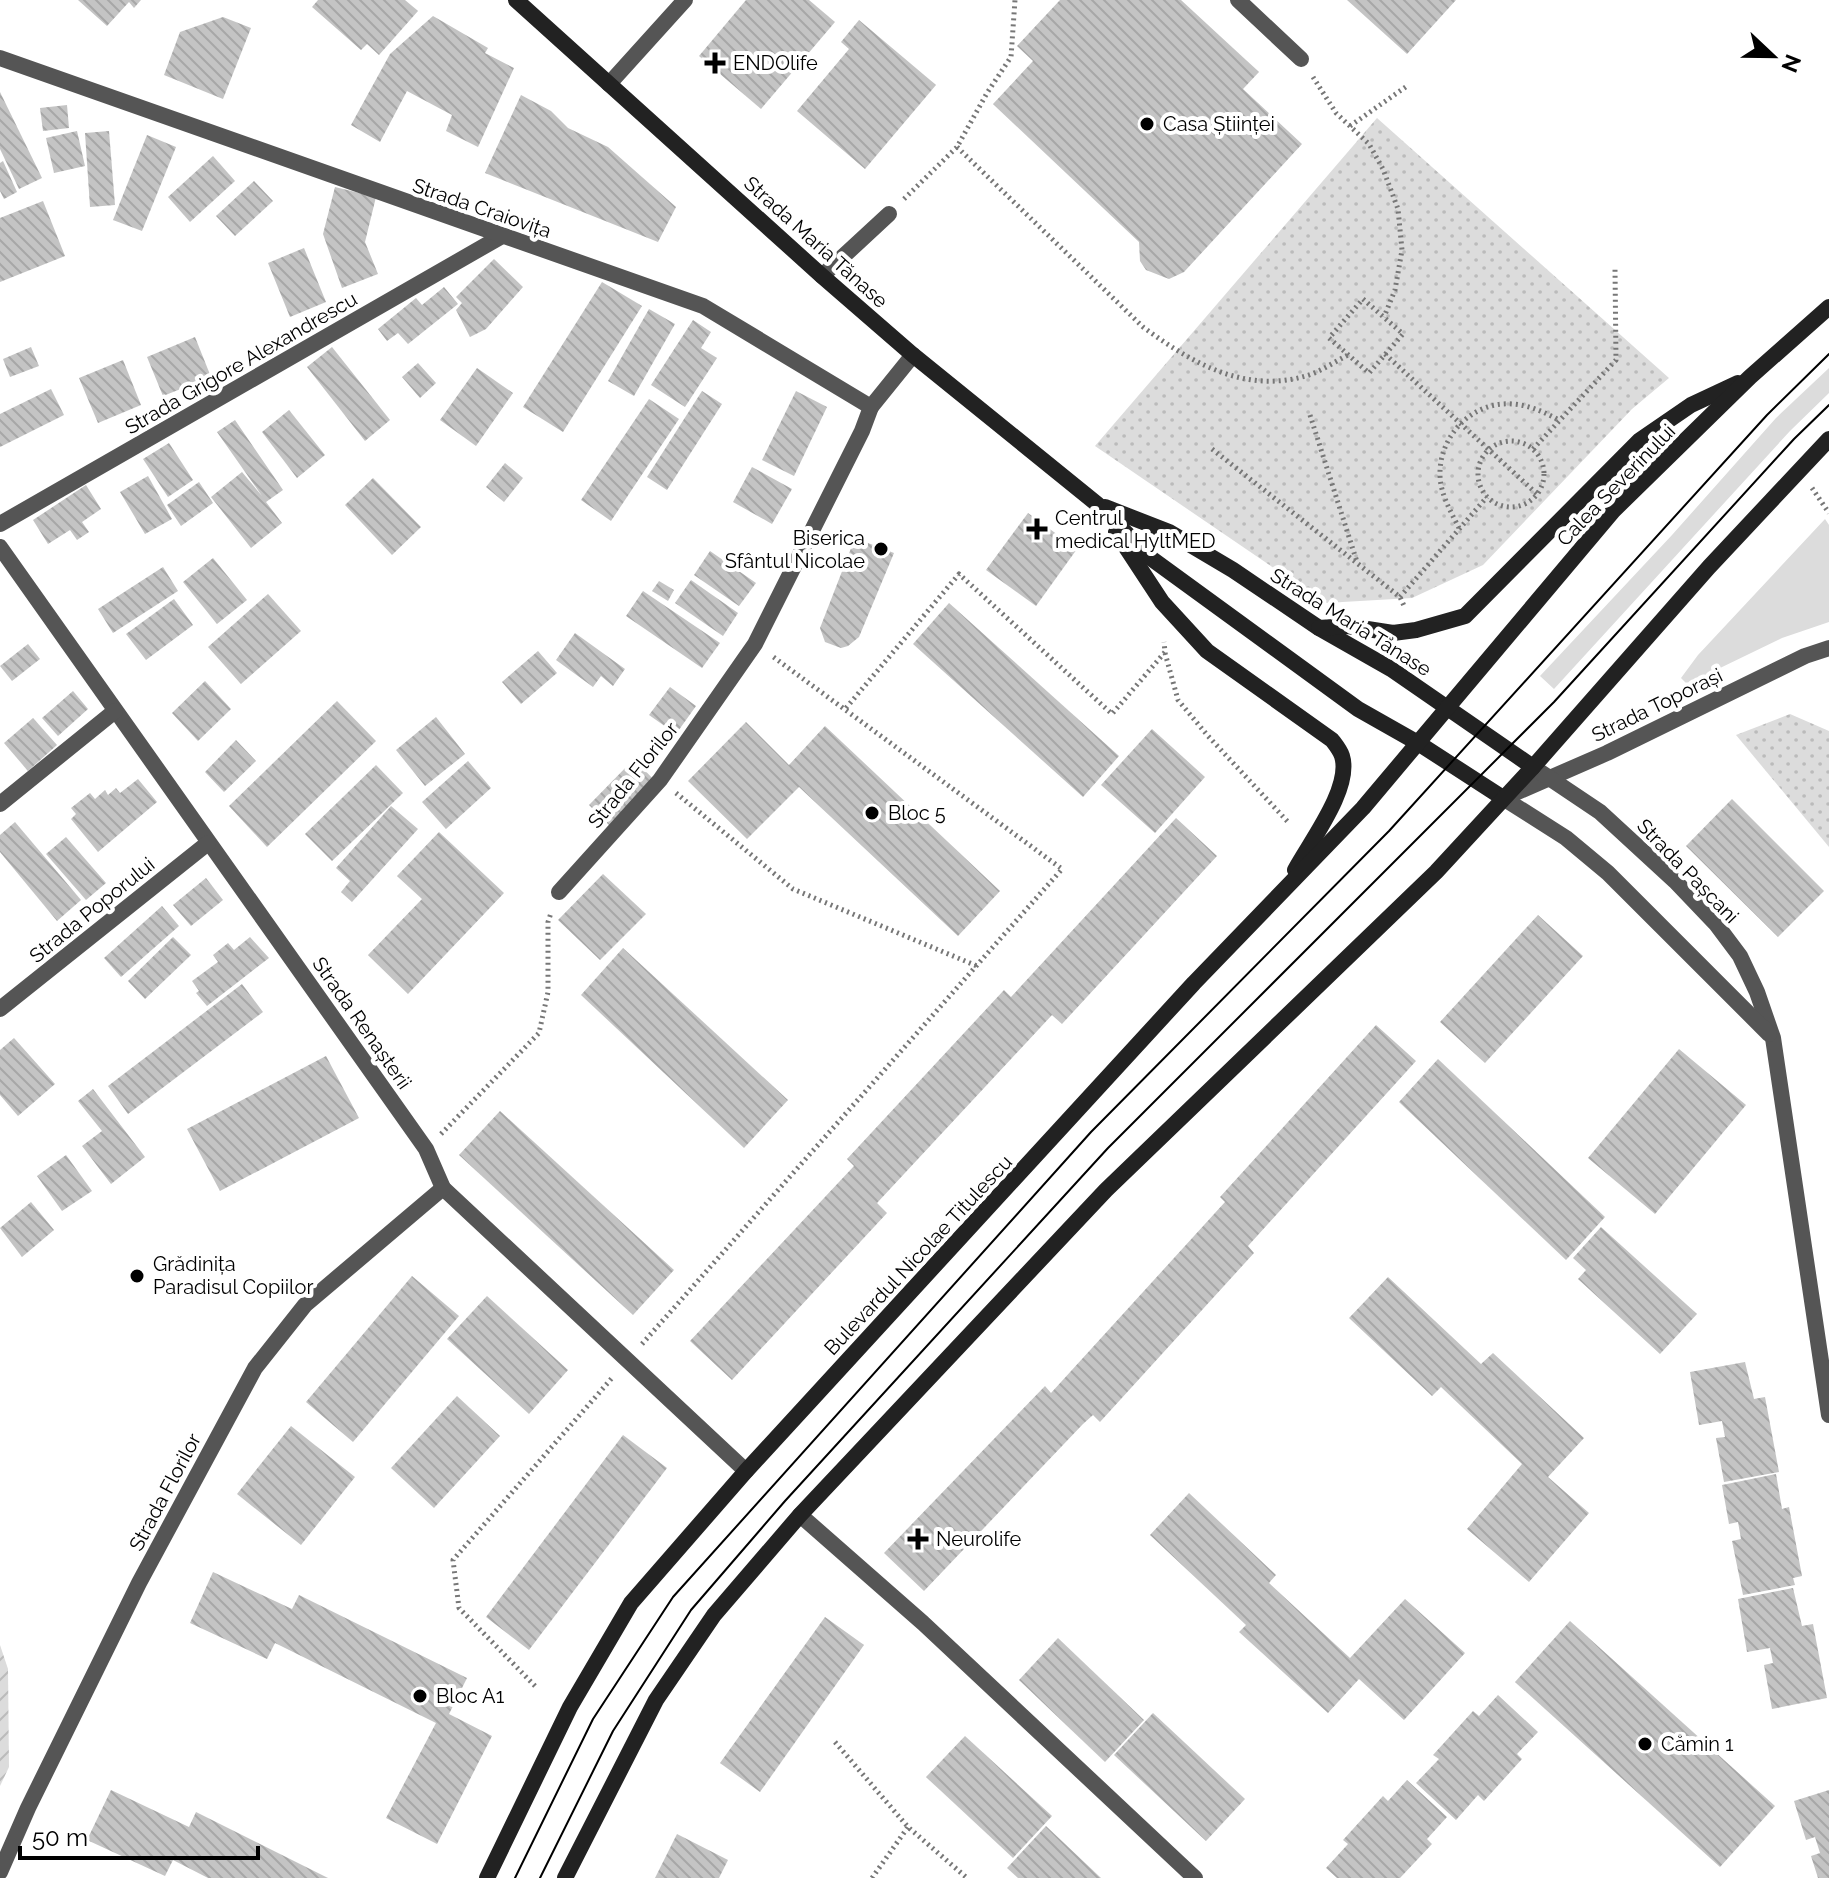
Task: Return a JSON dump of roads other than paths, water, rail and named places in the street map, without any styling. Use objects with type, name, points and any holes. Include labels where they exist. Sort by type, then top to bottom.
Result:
[{"type":"main road","name":"Strada Maria Tănase","points":[[516,0],[822,276],[913,355],[1097,504],[1165,568],[1332,691],[1503,798]]},
{"type":"main road","name":"Calea Severinului","points":[[1448,707],[1613,511],[1750,377],[1829,307]]},
{"type":"main road","points":[[1319,628],[1348,626],[1393,633],[1465,616],[1640,440],[1691,405],[1750,377]]},
{"type":"main road","points":[[565,1878],[656,1700],[714,1615],[800,1515],[1106,1190],[1436,872],[1709,567],[1829,439]]},
{"type":"main road","name":"Strada Maria Tănase","points":[[1097,504],[1169,532],[1233,570],[1319,628],[1391,669],[1533,767]]},
{"type":"main road","points":[[1097,504],[1162,602],[1207,651],[1332,740],[1342,755],[1341,788],[1284,889]]},
{"type":"main road","name":"Bulevardul Nicolae Titulescu","points":[[487,1878],[570,1707],[631,1603],[746,1471],[1194,983],[1363,808],[1448,707]]},
{"type":"street","points":[[609,84],[685,0]]},
{"type":"street","points":[[1238,0],[1301,59]]},
{"type":"street","name":"Strada Craiovița","points":[[0,58],[703,306],[871,407]]},
{"type":"street","points":[[822,276],[889,214]]},
{"type":"street","name":"Strada Grigore Alexandrescu","points":[[0,524],[502,236]]},
{"type":"street","points":[[871,407],[913,355]]},
{"type":"street","name":"Strada Florilor","points":[[559,892],[660,780],[755,644],[862,431],[871,407]]},
{"type":"street","name":"Strada Renașterii","points":[[0,547],[426,1149],[443,1188],[746,1471]]},
{"type":"street","name":"Strada Toporași","points":[[1503,798],[1607,753],[1805,656],[1829,648]]},
{"type":"street","points":[[0,804],[115,711]]},
{"type":"street","name":"Strada Pașcani","points":[[1533,767],[1600,812],[1675,881],[1716,924],[1740,956],[1757,992],[1773,1038],[1829,1415]]},
{"type":"street","points":[[1503,798],[1566,838],[1608,873],[1773,1038]]},
{"type":"street","name":"Strada Poporului","points":[[0,1009],[208,843]]},
{"type":"street","name":"Strada Florilor","points":[[0,1872],[28,1808],[139,1583],[255,1368],[305,1305],[443,1188]]},
{"type":"street","points":[[800,1515],[923,1623],[1195,1878]]},
{"type":"tram line","points":[[515,1878],[593,1719],[673,1597],[1091,1132],[1389,831],[1767,415],[1829,354]]},
{"type":"tram line","points":[[540,1878],[613,1731],[691,1610],[785,1501],[1108,1148],[1554,702],[1794,439],[1829,405]]},
{"type":"place","name":"ENDOlife","points":[[715,63]]},
{"type":"place","name":"Casa Științei","points":[[1147,124]]},
{"type":"place","name":"Centrul medical HyltMED","points":[[1037,529]]},
{"type":"place","name":"Biserica Sfântul Nicolae","points":[[881,549]]},
{"type":"place","name":"Bloc 5","points":[[872,813]]},
{"type":"place","name":"Grădinița Paradisul Copiilor","points":[[137,1276]]},
{"type":"place","name":"Neurolife","points":[[918,1539]]},
{"type":"place","name":"Bloc A1","points":[[420,1696]]},
{"type":"place","name":"Cămin 1","points":[[1645,1744]]}]
